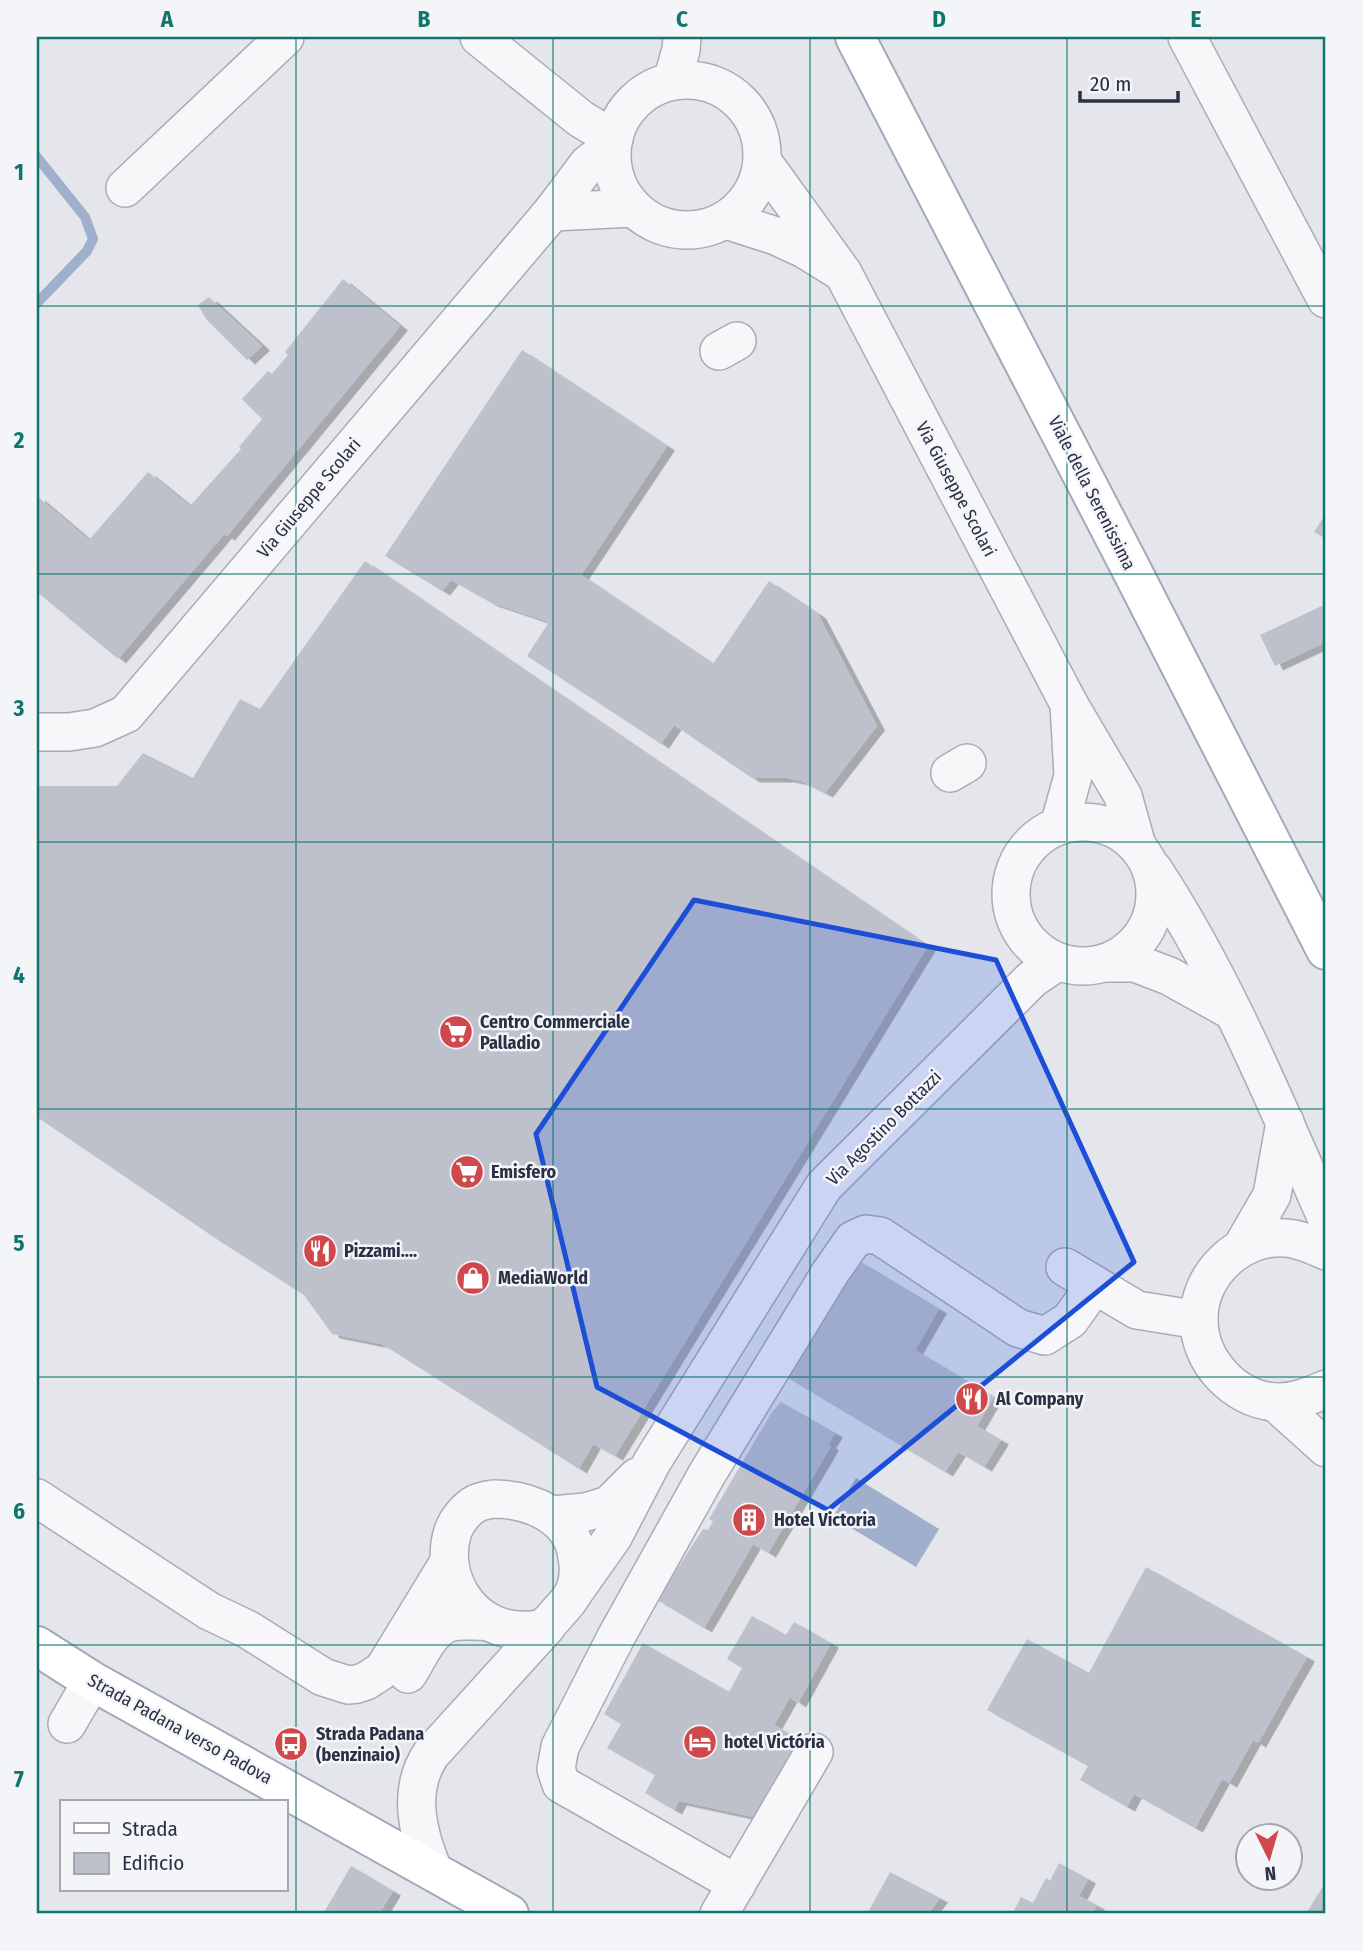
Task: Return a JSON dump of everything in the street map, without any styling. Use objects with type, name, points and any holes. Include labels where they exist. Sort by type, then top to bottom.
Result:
[{"type":"main road","name":"Viale della Serenissima","points":[[855,37],[1326,950]]},
{"type":"main road","name":"Strada Padana verso Padova","points":[[37,1646],[92,1681],[509,1914]]},
{"type":"street","points":[[125,188],[285,37]]},
{"type":"street","points":[[479,37],[613,142],[613,169],[620,190],[647,219],[662,226],[684,230],[706,228],[726,220],[776,236],[844,273]]},
{"type":"street","points":[[672,81],[682,37]]},
{"type":"street","points":[[1187,37],[1326,299]]},
{"type":"street","name":"Via Giuseppe Scolari","points":[[37,732],[69,732],[95,728],[126,714],[552,212],[588,164],[613,142],[621,118],[635,101],[652,89],[672,81],[695,80],[718,86],[737,99],[752,117],[761,138],[762,162],[757,185],[744,205],[726,220]]},
{"type":"street","name":"Via Giuseppe Scolari","points":[[762,162],[844,273],[1069,704],[1124,796],[1142,853],[1154,879],[1156,900],[1151,920],[1141,938],[1126,952],[1108,963]]},
{"type":"street","points":[[552,212],[634,208]]},
{"type":"street","name":"Via Giuseppe Scolari","points":[[1059,826],[1073,776],[1069,704]]},
{"type":"street","name":"Via Giuseppe Scolari","points":[[1232,1011],[1169,976],[1135,963],[1074,967],[1040,953],[1026,940],[1014,920],[1010,898],[1013,875],[1022,854],[1045,832],[1080,822],[1101,824],[1121,832],[1142,853],[1179,908],[1232,1011],[1285,1122],[1326,1217]]},
{"type":"street","name":"Via Agostino Bottazzi","points":[[575,1592],[613,1537],[652,1462],[824,1186],[1032,979],[1057,962]]},
{"type":"street","points":[[1242,1247],[1272,1195],[1285,1122]]},
{"type":"street","points":[[814,1752],[728,1899],[561,1784],[556,1769],[560,1747],[604,1659],[707,1474],[853,1240],[866,1234],[880,1236],[1018,1328],[1045,1336],[1070,1320],[1080,1276],[1137,1310],[1199,1320]]},
{"type":"street","points":[[1326,1251],[1306,1242],[1284,1237],[1242,1247],[1224,1260],[1210,1277],[1202,1298],[1199,1320],[1204,1350],[1220,1376],[1245,1394],[1275,1402],[1301,1400],[1326,1389]]},
{"type":"street","points":[[1275,1402],[1326,1448]]},
{"type":"street","name":"Via Agostino Bottazzi","points":[[552,1516],[586,1512],[609,1505],[652,1462]]},
{"type":"street","points":[[37,1498],[209,1611],[247,1629],[323,1677],[348,1685],[366,1681],[385,1667],[449,1562]]},
{"type":"street","points":[[434,1872],[422,1844],[416,1817],[419,1782],[424,1765],[431,1754],[547,1626],[575,1592],[578,1577],[576,1549],[564,1526],[552,1516],[524,1502],[507,1499],[478,1503],[467,1510],[456,1523],[450,1541],[449,1562],[453,1581],[464,1600],[486,1621],[501,1628],[515,1630],[532,1631],[547,1626]]},
{"type":"street","points":[[209,1611],[239,1642],[324,1698],[349,1706],[374,1703],[386,1699],[396,1691],[430,1638],[446,1624],[486,1621]]},
{"type":"street","points":[[67,1724],[92,1681]]},
{"type":"highlighted area","points":[[694,900],[996,960],[1134,1262],[828,1510],[597,1387],[536,1134]]},
{"type":"water","points":[[856,1478],[939,1529],[916,1567],[833,1517]]},
{"type":"building","points":[[343,279],[400,326],[227,536],[224,534],[118,659],[37,592],[37,496],[89,540],[148,472],[190,506],[241,449],[239,447],[262,419],[242,399],[268,371],[272,374],[288,355],[285,352]]},
{"type":"building","points":[[209,297],[262,346],[247,360],[206,319],[198,305]]},
{"type":"building","points":[[522,350],[667,446],[581,575],[713,664],[769,581],[818,614],[877,726],[825,793],[801,781],[787,778],[752,778],[674,725],[661,744],[527,656],[549,622],[490,602],[451,580],[442,591],[385,556]]},
{"type":"building","points":[[1326,513],[1326,539],[1314,532]]},
{"type":"building","name":"Centro Commerciale Palladio","points":[[365,561],[928,946],[615,1456],[593,1444],[579,1469],[382,1344],[332,1334],[304,1295],[37,1117],[37,786],[117,786],[143,753],[193,778],[240,699],[260,709]]},
{"type":"building","points":[[1326,604],[1326,642],[1275,666],[1260,635]]},
{"type":"building","points":[[859,1261],[939,1309],[915,1350],[994,1397],[977,1426],[1001,1440],[984,1467],[958,1452],[945,1472],[788,1378]]},
{"type":"building","name":"Hotel Victoria","points":[[781,1402],[835,1433],[828,1444],[831,1446],[768,1553],[753,1544],[704,1628],[657,1600],[703,1529],[708,1530],[713,1521],[709,1519],[772,1412]]},
{"type":"building","points":[[1146,1567],[1307,1657],[1258,1743],[1253,1740],[1229,1783],[1222,1779],[1195,1828],[1134,1794],[1127,1807],[1080,1780],[1088,1766],[987,1710],[1027,1639],[1089,1673]]},
{"type":"building","points":[[752,1616],[786,1635],[794,1622],[831,1643],[798,1703],[790,1697],[774,1725],[808,1744],[763,1819],[679,1801],[674,1810],[645,1793],[655,1775],[607,1748],[621,1724],[604,1714],[643,1643],[729,1692],[742,1668],[727,1659]]},
{"type":"building","points":[[1059,1863],[1088,1879],[1079,1896],[1097,1905],[1092,1914],[1012,1914],[1021,1897],[1033,1903],[1046,1878],[1050,1881]]},
{"type":"building","points":[[351,1866],[393,1891],[379,1914],[323,1914]]},
{"type":"building","points":[[890,1872],[940,1898],[928,1914],[867,1914]]},
{"type":"building","points":[[1326,1881],[1326,1914],[1306,1914]]},
{"type":"waterway","points":[[37,157],[85,217],[93,239],[87,251],[37,303]]},
{"type":"place","name":"Centro Commerciale Palladio","points":[[456,1032]]},
{"type":"place","name":"Emisfero","points":[[467,1172]]},
{"type":"place","name":"Pizzami....","points":[[320,1251]]},
{"type":"place","name":"MediaWorld","points":[[473,1278]]},
{"type":"place","name":"Al Company","points":[[972,1399]]},
{"type":"place","name":"Hotel Victoria","points":[[749,1520]]},
{"type":"place","name":"hotel Victória","points":[[700,1742]]},
{"type":"place","name":"Strada Padana (benzinaio)","points":[[291,1744]]}]
